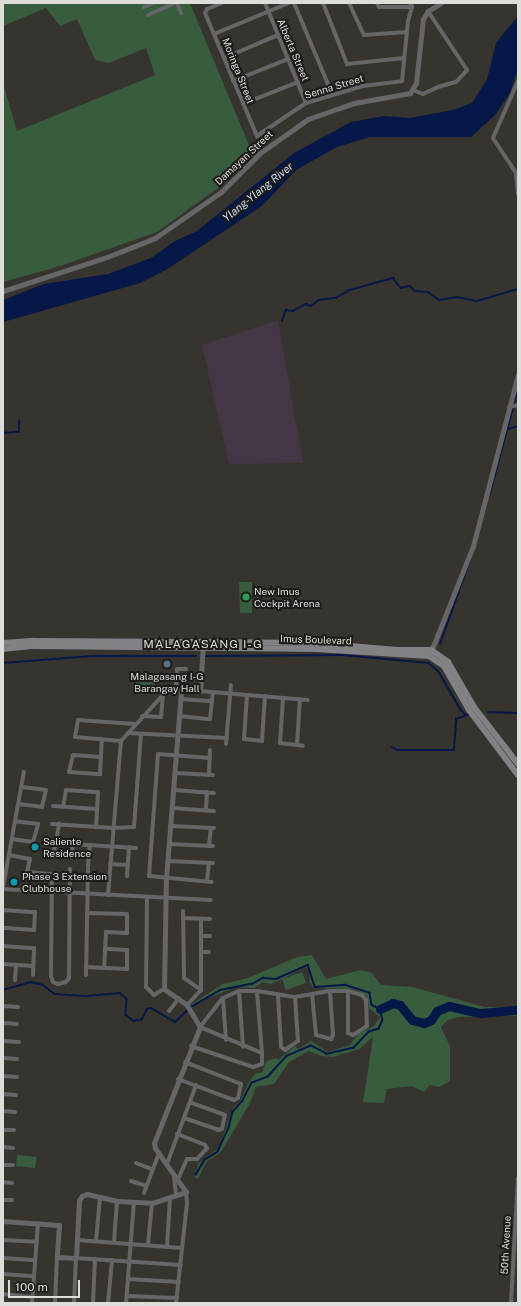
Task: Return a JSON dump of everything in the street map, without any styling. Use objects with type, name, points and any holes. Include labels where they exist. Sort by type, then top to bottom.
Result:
[{"type":"main road","name":"Imus Boulevard","points":[[3,644],[34,641],[316,648],[428,656],[444,666],[469,710],[518,775]]},
{"type":"main road","name":"Imus Boulevard","points":[[3,649],[34,646],[323,644],[397,650],[432,650]]},
{"type":"main road","points":[[432,650],[448,662],[474,707],[518,764]]},
{"type":"street","points":[[144,6],[153,3]]},
{"type":"street","points":[[161,3],[164,8]]},
{"type":"street","points":[[148,15],[176,3],[181,13]]},
{"type":"street","name":"Moringa Street","points":[[222,3],[205,11],[257,136]]},
{"type":"street","name":"Alberta Street","points":[[265,3],[306,103]]},
{"type":"street","points":[[214,34],[289,3]]},
{"type":"street","points":[[294,3],[332,94]]},
{"type":"street","points":[[323,3],[345,64],[404,58],[411,5],[379,7],[377,3]]},
{"type":"street","points":[[349,3],[364,35],[407,32]]},
{"type":"street","points":[[428,11],[467,70],[456,82],[438,87],[423,94],[413,90],[422,25],[428,11],[442,3]]},
{"type":"street","points":[[224,58],[278,35]]},
{"type":"street","name":"Senna Street","points":[[257,136],[306,103],[363,86],[402,81],[404,58]]},
{"type":"street","points":[[233,81],[288,59]]},
{"type":"street","points":[[518,81],[493,138],[516,173],[518,194]]},
{"type":"street","points":[[243,104],[298,82]]},
{"type":"street","name":"Damayan Street","points":[[3,291],[107,257],[155,238],[221,192],[269,146],[308,119],[334,108],[380,98],[404,96],[413,90]]},
{"type":"street","points":[[428,656],[432,650],[473,546],[518,375]]},
{"type":"street","points":[[510,408],[518,405]]},
{"type":"street","points":[[200,691],[203,646]]},
{"type":"street","points":[[164,989],[166,878],[181,699],[178,690],[177,669],[186,669]]},
{"type":"street","points":[[226,744],[231,685]]},
{"type":"street","points":[[108,895],[121,741],[142,716],[163,695],[178,690],[308,700]]},
{"type":"street","points":[[179,716],[210,719],[212,692]]},
{"type":"street","points":[[142,716],[161,717],[163,695]]},
{"type":"street","points":[[247,695],[244,739],[262,741],[265,696]]},
{"type":"street","points":[[283,698],[280,743],[303,746]]},
{"type":"street","points":[[181,699],[212,701]]},
{"type":"street","points":[[297,745],[300,699]]},
{"type":"street","points":[[121,741],[75,737],[78,720],[135,724]]},
{"type":"street","points":[[128,733],[227,738]]},
{"type":"street","points":[[52,824],[128,828],[134,824],[141,734]]},
{"type":"street","points":[[101,757],[72,755],[69,772],[100,774],[101,757],[102,740]]},
{"type":"street","points":[[175,773],[211,775],[210,750]]},
{"type":"street","points":[[168,861],[211,863],[210,881],[149,876],[158,754],[210,758]]},
{"type":"street","points":[[24,772],[3,888],[211,900]]},
{"type":"street","points":[[19,804],[42,807],[46,790],[22,787]]},
{"type":"street","points":[[63,807],[65,792],[69,789],[98,792],[96,827]]},
{"type":"street","points":[[173,790],[214,793]]},
{"type":"street","points":[[206,810],[207,792]]},
{"type":"street","points":[[53,806],[97,809]]},
{"type":"street","points":[[172,808],[214,811]]},
{"type":"street","points":[[12,839],[34,842],[38,824],[15,821]]},
{"type":"street","points":[[53,856],[59,824]]},
{"type":"street","points":[[169,844],[211,846],[212,828],[171,826]]},
{"type":"street","points":[[46,855],[71,857],[73,844],[136,848]]},
{"type":"street","points":[[86,975],[88,868],[90,845]]},
{"type":"street","points":[[127,876],[130,848]]},
{"type":"street","points":[[9,855],[30,859],[27,872],[52,874],[51,976],[53,982],[58,984],[66,982],[68,978],[71,892],[70,869]]},
{"type":"street","points":[[110,864],[128,865]]},
{"type":"street","points":[[147,897],[146,988],[154,995],[164,989]]},
{"type":"street","points":[[3,910],[35,912],[34,930],[3,928]]},
{"type":"street","points":[[184,911],[184,978],[201,990]]},
{"type":"street","points":[[87,912],[127,914],[127,933],[106,932],[104,968]]},
{"type":"street","points":[[184,918],[210,919]]},
{"type":"street","points":[[188,1008],[201,990],[201,919]]},
{"type":"street","points":[[201,936],[210,936]]},
{"type":"street","points":[[3,946],[34,948],[33,975]]},
{"type":"street","points":[[86,967],[126,969],[127,950],[105,949]]},
{"type":"street","points":[[201,952],[209,952]]},
{"type":"street","points":[[3,964],[33,966]]},
{"type":"street","points":[[15,980],[16,965]]},
{"type":"street","points":[[164,989],[179,998],[188,1008],[200,1027],[226,1040],[262,1053]]},
{"type":"street","points":[[239,991],[244,1047]]},
{"type":"street","points":[[127,1296],[177,1301],[187,1202],[186,1192],[155,1148],[155,1139],[191,1046],[200,1027],[223,998],[239,991],[257,991],[278,996],[294,997],[330,991],[348,991],[365,998],[367,1018],[367,1026],[351,1036],[348,1032],[348,991]]},
{"type":"street","points":[[191,1046],[253,1067],[262,1064],[257,991]]},
{"type":"street","points":[[312,994],[316,1035],[331,1039],[333,1035],[330,991]]},
{"type":"street","points":[[278,996],[281,1047],[285,1050],[298,1041],[294,997]]},
{"type":"street","points":[[169,1011],[179,998]]},
{"type":"street","points":[[223,998],[226,1040]]},
{"type":"street","points":[[3,1006],[18,1007]]},
{"type":"street","points":[[3,1023],[17,1024]]},
{"type":"street","points":[[3,1041],[19,1042]]},
{"type":"street","points":[[3,1058],[17,1059]]},
{"type":"street","points":[[178,1079],[235,1100],[242,1086],[240,1083],[185,1062]]},
{"type":"street","points":[[3,1076],[17,1077]]},
{"type":"street","points":[[166,1164],[196,1085]]},
{"type":"street","points":[[3,1094],[16,1095]]},
{"type":"street","points":[[184,1118],[218,1130],[222,1129],[226,1117],[223,1113],[190,1102]]},
{"type":"street","points":[[3,1111],[15,1112]]},
{"type":"street","points":[[3,1130],[14,1130]]},
{"type":"street","points":[[177,1134],[205,1145],[207,1148],[197,1158],[188,1159],[178,1179]]},
{"type":"street","points":[[3,1147],[13,1148]]},
{"type":"street","points":[[144,1192],[159,1153]]},
{"type":"street","points":[[136,1163],[152,1169]]},
{"type":"street","points":[[3,1165],[13,1165]]},
{"type":"street","points":[[167,1246],[173,1197],[174,1173]]},
{"type":"street","name":"50th Avenue","points":[[511,1303],[518,1178]]},
{"type":"street","points":[[131,1181],[146,1186]]},
{"type":"street","points":[[3,1182],[12,1183]]},
{"type":"street","points":[[74,1303],[80,1198],[87,1194],[117,1201],[152,1203],[186,1192]]},
{"type":"street","points":[[96,1241],[100,1197]]},
{"type":"street","points":[[3,1200],[12,1200]]},
{"type":"street","points":[[114,1242],[117,1201]]},
{"type":"street","points":[[126,1303],[134,1202]]},
{"type":"street","points":[[148,1245],[152,1203]]},
{"type":"street","points":[[3,1221],[59,1225],[55,1303]]},
{"type":"street","points":[[32,1303],[38,1223]]},
{"type":"street","points":[[3,1240],[36,1242]]},
{"type":"street","points":[[77,1240],[182,1248]]},
{"type":"street","points":[[57,1257],[181,1264]]},
{"type":"street","points":[[3,1258],[35,1260]]},
{"type":"street","points":[[93,1303],[95,1259]]},
{"type":"street","points":[[108,1303],[112,1260]]},
{"type":"street","points":[[3,1274],[34,1276]]},
{"type":"street","points":[[128,1279],[179,1282]]},
{"type":"street","points":[[3,1294],[33,1297]]},
{"type":"shaded area","points":[[278,320],[303,463],[229,464],[202,345]]},
{"type":"green space","points":[[3,3],[190,3],[253,155],[218,188],[157,232],[60,266],[3,282],[3,83],[17,131],[155,75],[146,48],[109,63],[95,60],[77,19],[60,26],[46,8],[3,26]]},
{"type":"green space","name":"New Imus Cockpit Arena","points":[[239,582],[252,582],[252,613],[240,613]]},
{"type":"green space","points":[[133,679],[155,680],[154,692],[132,690]]},
{"type":"green space","points":[[312,955],[326,979],[361,970],[372,973],[381,985],[412,987],[485,1007],[518,1007],[518,1014],[516,1016],[458,1017],[448,1020],[441,1027],[450,1046],[450,1081],[439,1087],[430,1085],[424,1092],[412,1086],[387,1089],[384,1103],[363,1102],[373,1037],[359,1049],[333,1057],[322,1056],[309,1051],[289,1062],[274,1084],[256,1087],[250,1103],[221,1152],[206,1162],[198,1179],[194,1177],[199,1163],[219,1148],[233,1108],[240,1102],[249,1082],[255,1074],[262,1072],[267,1061],[276,1058],[278,1060],[295,1046],[298,1049],[311,1041],[328,1052],[350,1045],[358,1034],[374,1026],[380,1017],[369,1008],[367,996],[354,989],[314,988],[310,983],[309,970],[305,967],[271,984],[263,982],[254,988],[236,987],[201,1001],[192,1008],[190,1005],[223,984],[248,978],[297,957]]},
{"type":"green space","points":[[302,972],[306,983],[286,990],[282,979]]},
{"type":"green space","points":[[17,1155],[37,1157],[35,1168],[16,1166]]},
{"type":"water","name":"Ylang-Ylang River","points":[[518,16],[518,68],[510,93],[496,114],[471,137],[370,137],[337,147],[296,170],[263,205],[166,270],[140,283],[3,322],[3,300],[44,284],[108,274],[151,258],[175,241],[197,231],[294,153],[351,122],[384,116],[410,118],[453,110],[472,103],[487,79],[496,43]]},
{"type":"waterway","points":[[282,321],[286,310],[293,311],[306,304],[311,306],[319,300],[336,298],[350,290],[393,278],[401,288],[410,286],[415,291],[428,292],[440,300],[457,297],[477,301],[518,289]]},
{"type":"waterway","points":[[514,404],[518,389]]},
{"type":"waterway","points":[[489,497],[513,408]]},
{"type":"waterway","points":[[3,433],[19,432],[19,421]]},
{"type":"waterway","points":[[508,429],[518,426]]},
{"type":"waterway","points":[[440,644],[473,552]]},
{"type":"waterway","points":[[204,656],[342,655],[429,663],[439,672],[461,710],[466,715]]},
{"type":"waterway","points":[[3,663],[92,656],[196,656]]},
{"type":"waterway","points":[[488,712],[518,713]]},
{"type":"waterway","points":[[392,747],[398,750],[454,750],[456,719],[470,714]]},
{"type":"waterway","points":[[191,1007],[220,990],[252,984],[263,978],[276,979],[308,965],[315,987],[346,985],[370,993],[372,1005],[380,1009],[383,1020],[379,1029],[369,1032],[354,1048],[327,1054],[311,1046],[287,1056],[268,1077],[252,1083],[243,1101],[233,1112],[229,1128],[218,1152],[205,1160],[196,1175]]},
{"type":"waterway","points":[[3,990],[31,982],[43,985],[55,994],[87,996],[120,993],[127,999],[126,1015],[134,1021],[142,1019],[147,1009],[151,1008],[175,1022],[188,1010]]},
{"type":"waterway","points":[[380,1009],[393,1003],[400,1005],[412,1020],[424,1023],[431,1020],[437,1011],[449,1006],[480,1013],[518,1010]]},
{"type":"place","name":"New Imus Cockpit Arena","points":[[246,597]]},
{"type":"place","name":"Malagasang I-G Barangay Hall","points":[[167,664]]},
{"type":"place","name":"Saliente Residence","points":[[35,847]]},
{"type":"place","name":"Phase 3 Extension Clubhouse","points":[[14,882]]},
{"type":"district","name":"MALAGASANG I-G","points":[[203,645]]}]
